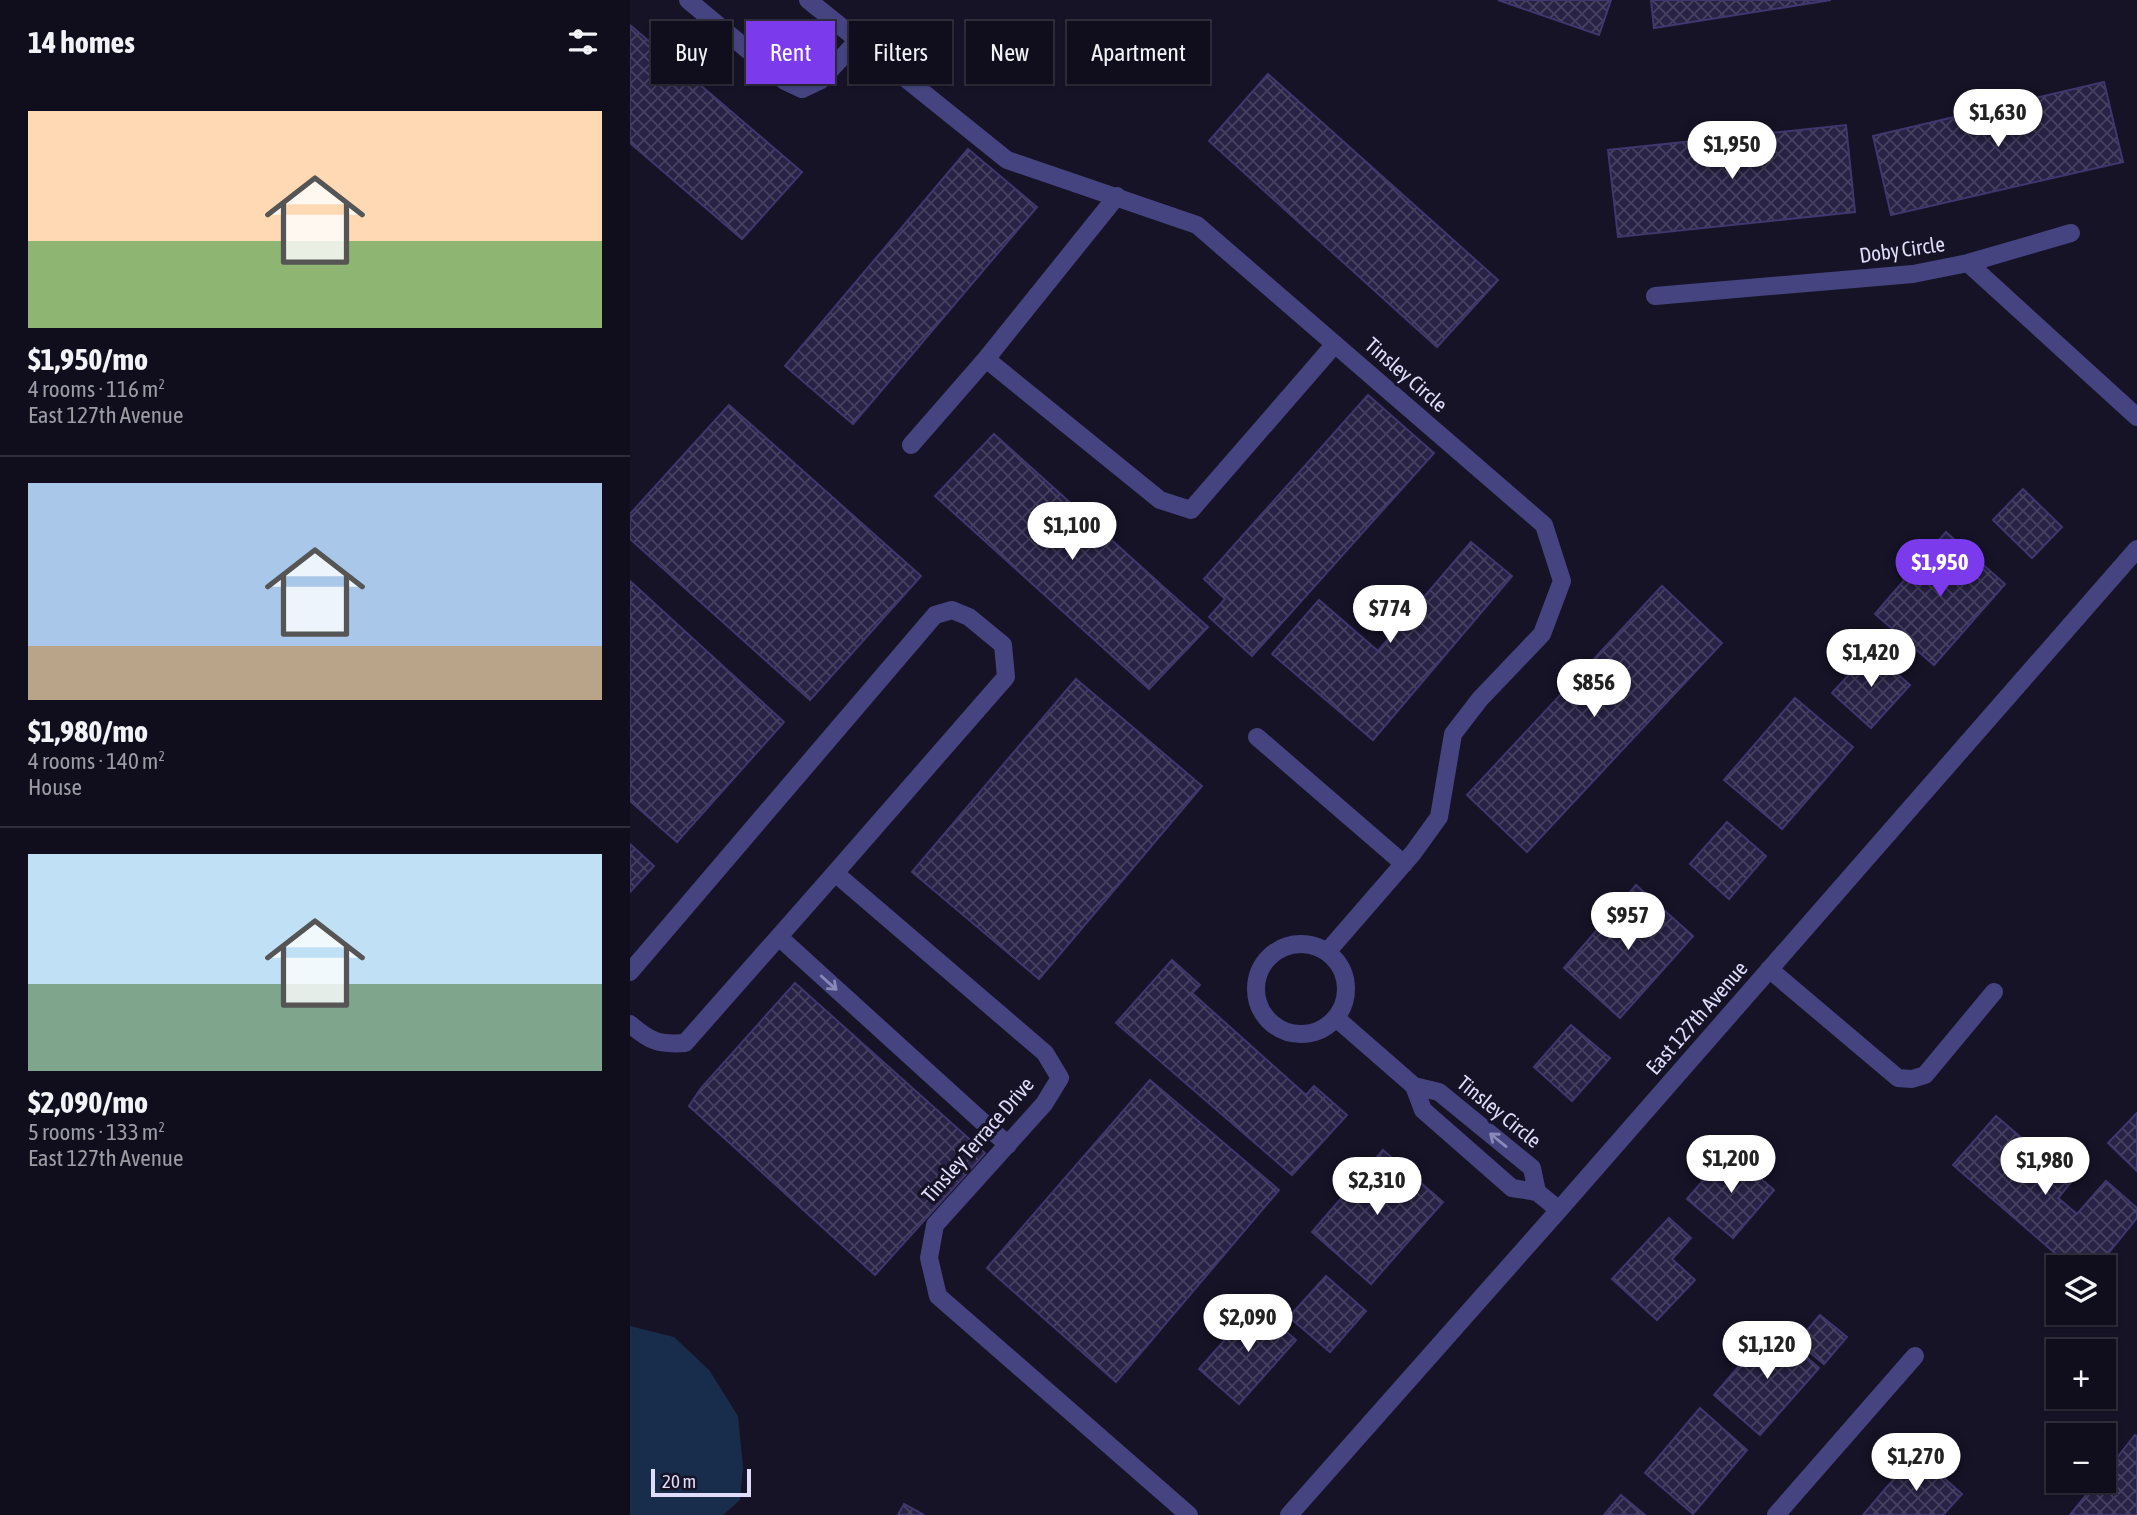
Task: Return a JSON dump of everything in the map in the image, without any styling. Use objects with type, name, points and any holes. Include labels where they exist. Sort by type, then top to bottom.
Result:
[{"type":"street","points":[[688,0],[785,81],[802,89],[821,80],[849,50]]},
{"type":"street","name":"Tinsley Circle","points":[[808,0],[849,33]]},
{"type":"street","name":"Tinsley Circle","points":[[913,84],[1007,160],[1197,225],[1544,525],[1562,581],[1542,634],[1480,699],[1453,734],[1439,817],[1404,864],[1326,952]]},
{"type":"street","points":[[911,445],[986,359],[1117,196]]},
{"type":"street","points":[[1968,263],[2071,233]]},
{"type":"street","name":"Doby Circle","points":[[1655,296],[1913,274],[1968,263],[2137,417]]},
{"type":"street","points":[[986,359],[1160,500],[1191,510],[1335,344]]},
{"type":"street","name":"East 127th Avenue","points":[[1289,1515],[2137,549]]},
{"type":"street","points":[[630,972],[935,615],[952,610],[970,617],[1003,645],[1006,677],[685,1043],[668,1045],[651,1041],[630,1024]]},
{"type":"street","points":[[1257,737],[1404,864]]},
{"type":"street","name":"Tinsley Terrace Drive","points":[[835,873],[1045,1053],[1060,1078],[1044,1104],[935,1225],[929,1258],[938,1296],[1189,1515]]},
{"type":"street","points":[[779,937],[1008,1145]]},
{"type":"street","points":[[1306,944],[1326,952],[1338,962],[1345,983],[1343,1005],[1336,1018],[1324,1028],[1310,1033],[1295,1034],[1280,1030],[1264,1015],[1255,995],[1261,966],[1271,955],[1284,947],[1306,944]]},
{"type":"street","points":[[1769,969],[1898,1078],[1912,1079],[1925,1075],[1994,992]]},
{"type":"street","name":"Tinsley Circle","points":[[1336,1018],[1414,1086],[1439,1092],[1532,1168],[1537,1192]]},
{"type":"street","name":"Tinsley Circle","points":[[1414,1086],[1423,1110],[1512,1188],[1537,1192],[1559,1210]]},
{"type":"street","points":[[1776,1515],[1916,1356]]},
{"type":"water","points":[[630,1326],[674,1337],[709,1370],[738,1416],[743,1467],[740,1500],[723,1515],[630,1515]]},
{"type":"building","points":[[1498,0],[1611,0],[1599,35]]},
{"type":"building","points":[[1651,0],[1831,0],[1654,28]]},
{"type":"building","points":[[630,25],[651,43],[651,84],[699,84],[802,172],[742,239],[630,143]]},
{"type":"building","points":[[1268,74],[1498,280],[1437,347],[1209,141]]},
{"type":"building","points":[[2104,82],[2123,162],[1891,215],[1873,136]]},
{"type":"building","points":[[1846,125],[1855,212],[1618,237],[1608,150]]},
{"type":"building","points":[[968,149],[1037,207],[853,424],[785,366]]},
{"type":"building","points":[[1368,395],[1434,453],[1252,656],[1209,617],[1225,599],[1204,579]]},
{"type":"building","points":[[729,405],[921,576],[810,700],[630,539],[630,514]]},
{"type":"building","points":[[994,434],[1208,627],[1149,689],[935,496]]},
{"type":"building","points":[[2023,489],[2062,527],[2032,558],[1993,520]]},
{"type":"building","points":[[1946,532],[2005,584],[1934,665],[1875,614]]},
{"type":"building","points":[[1471,542],[1512,576],[1373,740],[1272,654],[1319,600],[1378,651]]},
{"type":"building","points":[[630,581],[784,722],[677,842],[630,801]]},
{"type":"building","points":[[1662,586],[1722,643],[1527,852],[1467,795]]},
{"type":"building","points":[[1871,651],[1910,685],[1871,728],[1832,693]]},
{"type":"building","points":[[1076,679],[1202,786],[1039,979],[912,872]]},
{"type":"building","points":[[1795,698],[1853,747],[1782,829],[1724,780]]},
{"type":"building","points":[[1727,822],[1766,856],[1729,899],[1690,864]]},
{"type":"building","points":[[630,844],[654,866],[630,892]]},
{"type":"building","points":[[1636,885],[1693,936],[1620,1018],[1564,968]]},
{"type":"building","points":[[1172,960],[1200,985],[1192,993],[1306,1095],[1314,1086],[1347,1115],[1292,1175],[1116,1023]]},
{"type":"building","points":[[795,983],[985,1153],[875,1275],[689,1106],[701,1088]]},
{"type":"building","points":[[1571,1025],[1610,1058],[1572,1101],[1534,1067]]},
{"type":"building","points":[[1150,1080],[1279,1190],[1116,1382],[987,1268]]},
{"type":"building","points":[[2137,1113],[2137,1171],[2108,1143]]},
{"type":"building","points":[[1996,1116],[2072,1181],[2058,1198],[2077,1214],[2106,1181],[2137,1208],[2137,1218],[2107,1255],[2057,1255],[1953,1165]]},
{"type":"building","points":[[1383,1150],[1443,1202],[1371,1284],[1312,1232]]},
{"type":"building","points":[[1729,1151],[1774,1190],[1733,1238],[1687,1199]]},
{"type":"building","points":[[1669,1218],[1691,1238],[1672,1259],[1695,1280],[1657,1320],[1612,1279]]},
{"type":"building","points":[[1326,1276],[1366,1311],[1330,1352],[1289,1317]]},
{"type":"building","points":[[1256,1305],[1296,1340],[1239,1404],[1199,1369]]},
{"type":"building","points":[[1820,1315],[1847,1337],[1824,1364],[1797,1342]]},
{"type":"building","points":[[1773,1327],[1819,1368],[1760,1435],[1714,1395]]},
{"type":"building","points":[[1700,1408],[1747,1450],[1693,1514],[1645,1473]]},
{"type":"building","points":[[2135,1435],[2137,1436],[2137,1515],[2070,1515],[2088,1493],[2116,1493],[2116,1459]]},
{"type":"building","points":[[1916,1453],[1962,1494],[1943,1515],[1863,1515]]},
{"type":"building","points":[[1621,1495],[1645,1515],[1604,1515]]},
{"type":"building","points":[[904,1504],[924,1515],[898,1515]]}]
